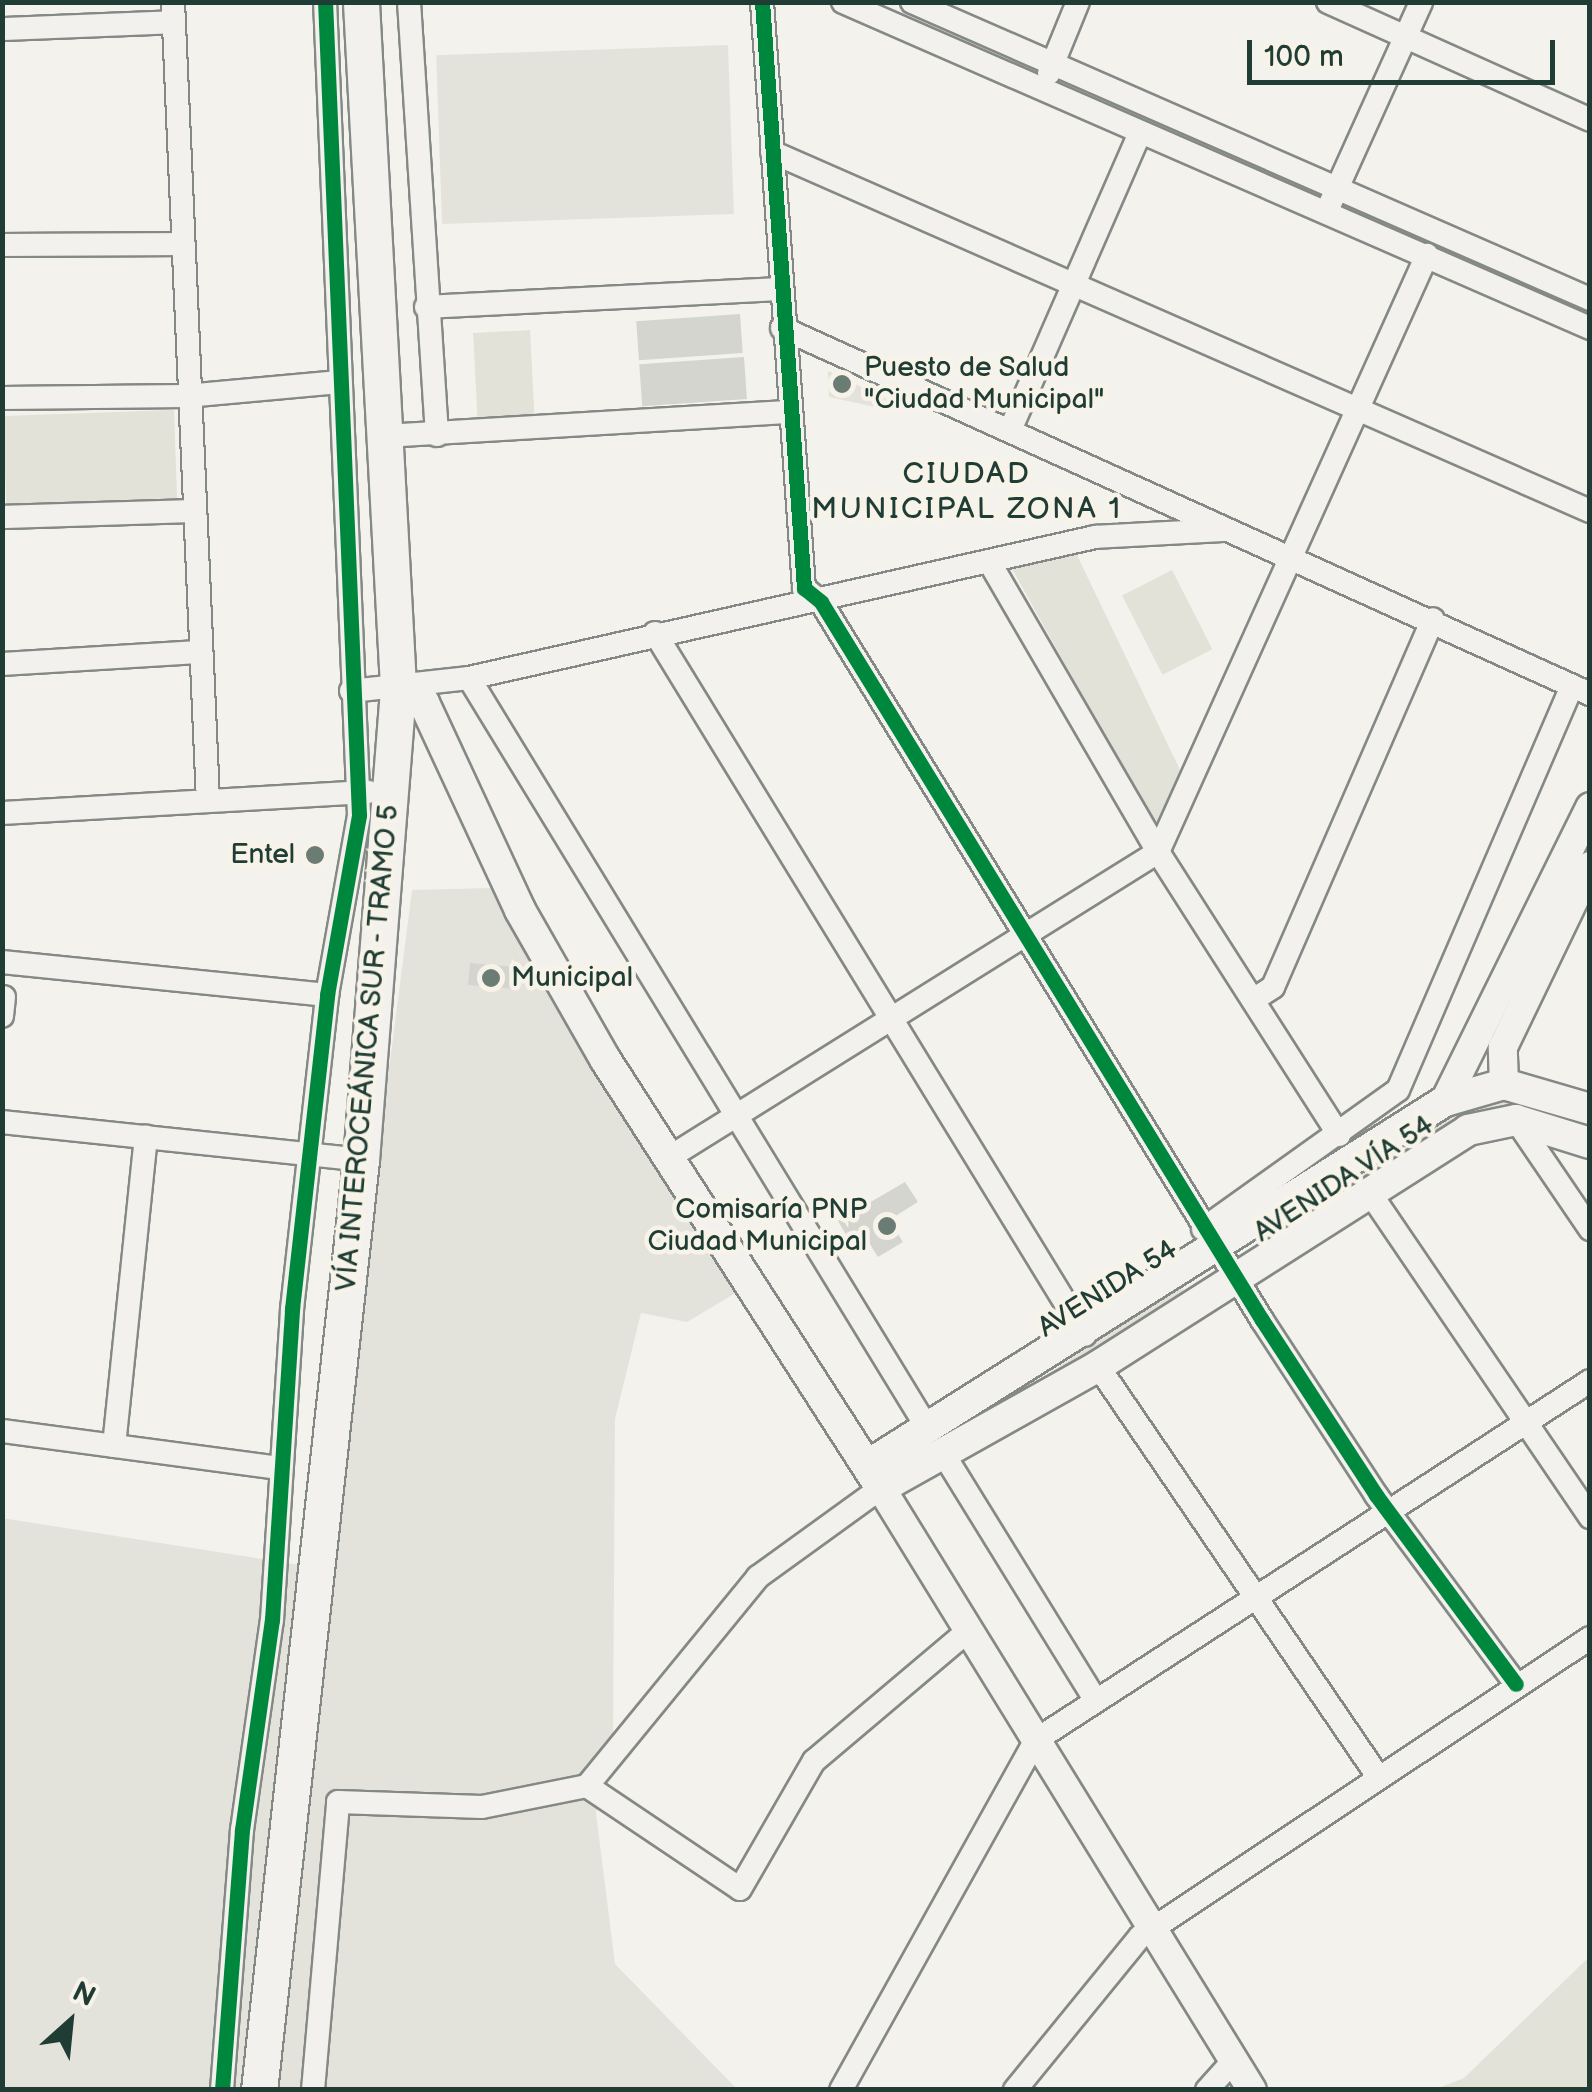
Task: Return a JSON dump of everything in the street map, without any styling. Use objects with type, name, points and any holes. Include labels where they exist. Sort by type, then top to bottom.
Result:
[{"type":"highway","name":"VÍA INTEROCEÁNICA SUR - TRAMO 5","points":[[258,2090],[361,1160],[374,792],[398,686],[361,2]]},
{"type":"main road","points":[[398,686],[424,703],[520,910],[670,1157],[875,1477]]},
{"type":"main road","points":[[1504,1084],[1590,1109]]},
{"type":"main road","name":"AVENIDA 54","points":[[875,1477],[928,1429],[1085,1335],[1210,1239],[1445,1101],[1504,1084]]},
{"type":"main road","name":"AVENIDA VÍA 54","points":[[875,1477],[946,1458],[1468,1130],[1516,1120],[1590,1143]]},
{"type":"street","points":[[222,2090],[242,1830],[272,1620],[278,1468],[328,995],[374,792],[351,691],[324,2]]},
{"type":"street","points":[[409,2],[437,436]]},
{"type":"street","points":[[762,2],[779,289],[804,588],[821,602],[1235,1278],[1389,1512],[1516,1684]]},
{"type":"street","points":[[843,2],[1590,328]]},
{"type":"street","points":[[912,2],[1054,60],[1335,190],[1590,299]]},
{"type":"street","points":[[1043,88],[1078,2]]},
{"type":"street","points":[[1328,2],[1590,120]]},
{"type":"street","points":[[1326,214],[1421,2]]},
{"type":"street","points":[[2,30],[173,12],[190,511],[208,799]]},
{"type":"street","points":[[1011,428],[1140,133]]},
{"type":"street","points":[[772,152],[1590,511]]},
{"type":"street","points":[[2,245],[179,244]]},
{"type":"street","points":[[670,1157],[1024,932],[1158,852],[1427,255]]},
{"type":"street","points":[[426,307],[779,289]]},
{"type":"street","points":[[782,328],[1011,428],[1226,530],[1433,619],[1581,690],[1398,1090],[1210,1239]]},
{"type":"street","points":[[2,398],[186,396],[339,382]]},
{"type":"street","points":[[382,436],[437,436],[788,412]]},
{"type":"street","points":[[2,517],[190,511]]},
{"type":"street","points":[[351,691],[469,678],[655,633],[821,602],[1140,530],[1226,530]]},
{"type":"street","points":[[990,563],[1158,852],[1338,1135]]},
{"type":"street","points":[[1253,1000],[1273,987],[1433,619]]},
{"type":"street","points":[[655,633],[1085,1335]]},
{"type":"street","points":[[2,664],[200,652]]},
{"type":"street","points":[[469,678],[928,1429]]},
{"type":"street","points":[[2,813],[374,792]]},
{"type":"street","points":[[1504,1084],[1503,1047],[1569,904],[1590,807]]},
{"type":"street","points":[[1445,1101],[1590,866]]},
{"type":"street","points":[[2,962],[328,995]]},
{"type":"street","points":[[1516,1120],[1590,1230]]},
{"type":"street","points":[[2,1122],[361,1160]]},
{"type":"street","points":[[114,1446],[146,1137]]},
{"type":"street","points":[[1370,1192],[1520,1425],[1590,1517]]},
{"type":"street","points":[[1098,1366],[1376,1773]]},
{"type":"street","points":[[841,2090],[1036,1740],[1590,1381]]},
{"type":"street","points":[[2,1431],[278,1468]]},
{"type":"street","points":[[946,1458],[1096,1699]]},
{"type":"street","points":[[312,2090],[338,1802],[482,1807],[588,1786],[758,1577],[875,1477],[1252,2090]]},
{"type":"street","points":[[588,1786],[740,1889],[814,1761],[968,1632]]},
{"type":"street","points":[[1014,2090],[1140,1937],[1154,1932],[1376,1773],[1590,1638]]},
{"type":"street","points":[[1207,2090],[1234,2060]]},
{"type":"shaded area","points":[[728,45],[734,214],[442,224],[436,55]]},
{"type":"shaded area","points":[[1131,105],[1308,187],[1311,192],[1126,115]]},
{"type":"shaded area","points":[[530,330],[535,417],[478,420],[473,333]]},
{"type":"shaded area","name":"Puesto de Salud \"Ciudad Municipal\"","points":[[828,371],[891,401],[889,410],[829,397]]},
{"type":"shaded area","points":[[174,410],[177,498],[6,504],[3,416]]},
{"type":"shaded area","points":[[1076,553],[1182,774],[1163,820],[1152,821],[1011,567]]},
{"type":"shaded area","points":[[1172,570],[1212,649],[1163,675],[1122,595]]},
{"type":"shaded area","points":[[491,888],[739,1291],[687,1322],[641,1313],[615,1419],[613,1745],[596,1813],[615,1964],[737,2089],[3,2089],[2,1518],[325,1569],[412,890]]},
{"type":"shaded area","points":[[1510,1098],[1589,1119],[1589,1132],[1529,1110],[1268,1243],[1262,1234],[1454,1111]]},
{"type":"shaded area","points":[[1180,1285],[1188,1297],[989,1431],[981,1419]]},
{"type":"shaded area","points":[[1589,1957],[1589,2089],[1436,2089],[1464,2078]]},
{"type":"building","points":[[740,314],[743,353],[639,360],[636,321]]},
{"type":"building","points":[[744,357],[747,399],[642,406],[639,364]]},
{"type":"building","points":[[470,963],[518,967],[516,989],[468,985]]},
{"type":"building","points":[[905,1182],[918,1202],[889,1220],[903,1242],[878,1257],[861,1230],[848,1238],[838,1221]]},
{"type":"cycle path","points":[[222,2090],[242,1830],[272,1620],[292,1309],[327,995],[359,815],[325,2]]},
{"type":"cycle path","points":[[762,2],[804,588],[821,602],[1262,1320],[1376,1495],[1516,1684]]},
{"type":"place","name":"Puesto de Salud \"Ciudad Municipal\"","points":[[842,384]]},
{"type":"place","name":"Entel","points":[[315,855]]},
{"type":"place","name":"Municipal","points":[[491,978]]},
{"type":"place","name":"Comisaría PNP Ciudad Municipal","points":[[887,1226]]},
{"type":"district","name":"CIUDAD MUNICIPAL ZONA 1","points":[[967,491]]}]
